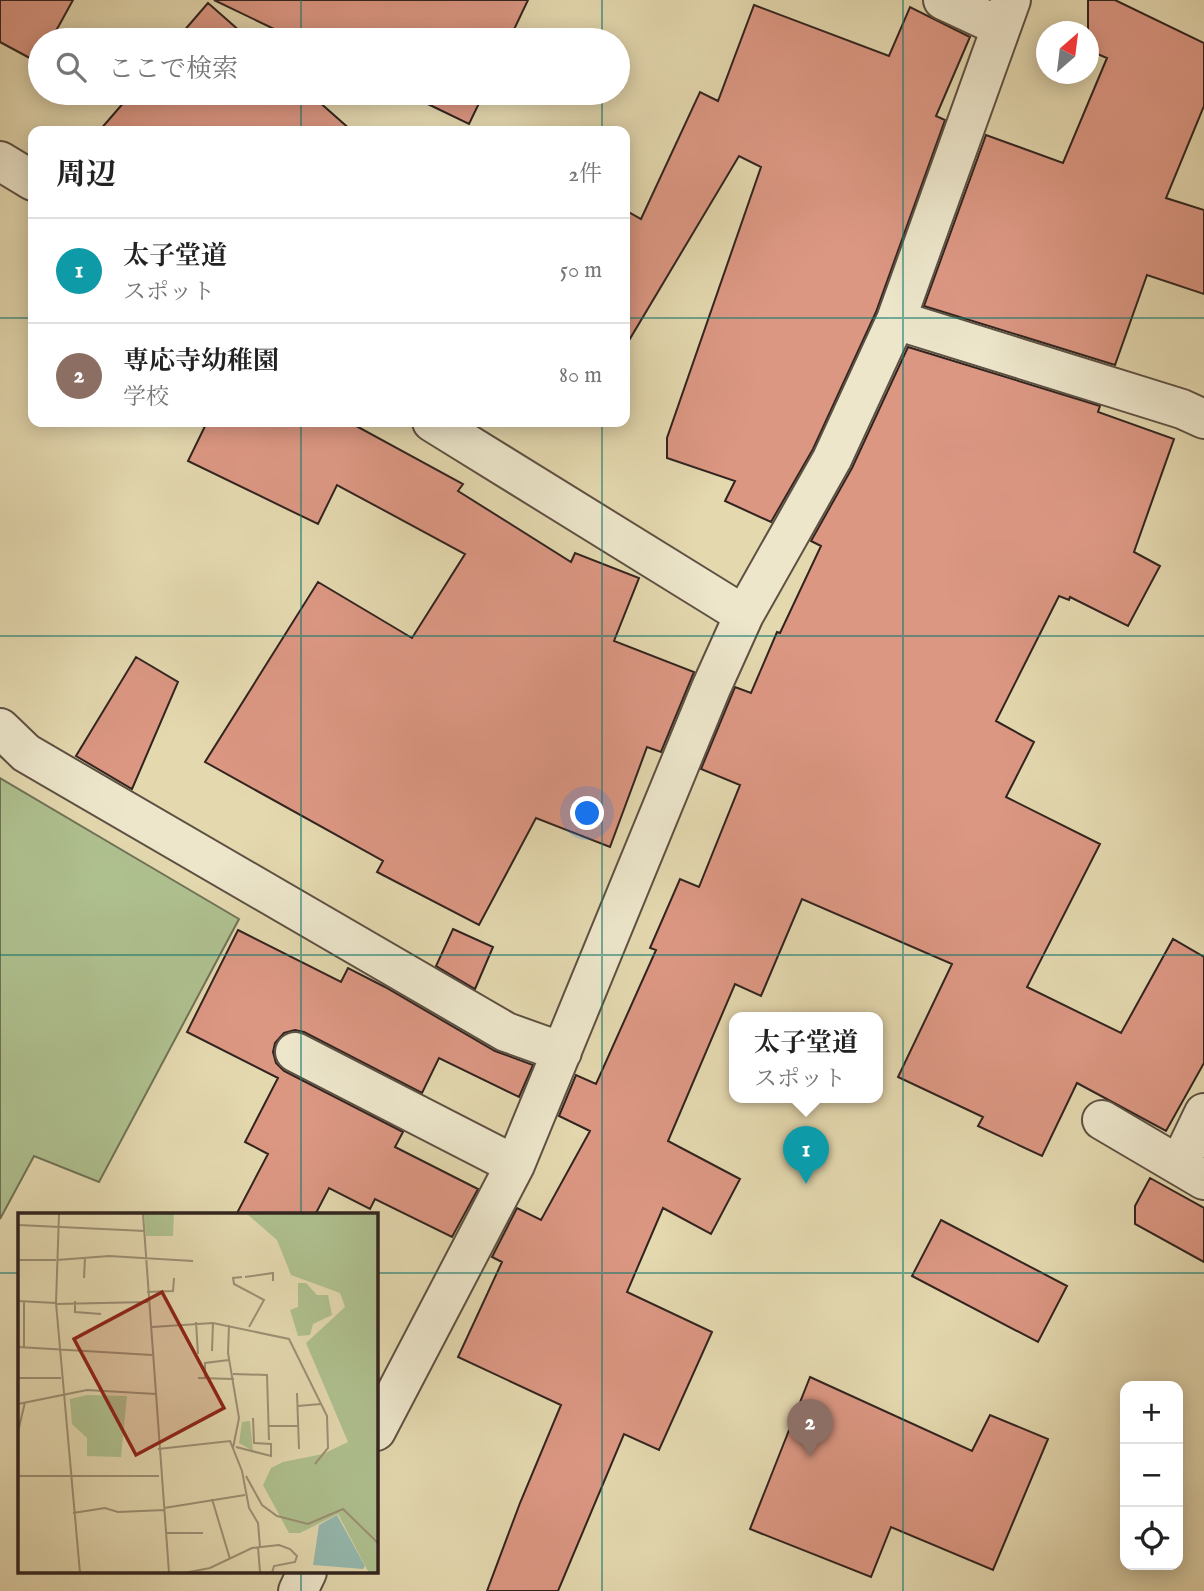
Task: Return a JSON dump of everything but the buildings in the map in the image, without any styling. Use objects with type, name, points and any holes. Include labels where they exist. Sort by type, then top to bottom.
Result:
[{"type":"street","points":[[378,1426],[515,1165],[744,615],[832,459],[896,320],[1006,13],[943,0]]},
{"type":"street","points":[[0,161],[28,178]]},
{"type":"street","points":[[896,320],[1182,409],[1204,419]]},
{"type":"street","points":[[440,427],[744,615]]},
{"type":"street","points":[[0,729],[26,753],[413,979],[506,1032],[562,1052]]},
{"type":"street","points":[[295,1052],[515,1165]]},
{"type":"street","points":[[1102,1120],[1191,1173],[1204,1113]]},
{"type":"street","points":[[298,1591],[306,1574]]},
{"type":"green space","points":[[0,778],[239,919],[99,1182],[34,1156],[0,1219]]},
{"type":"place","name":"太子堂道","points":[[806,1184]]},
{"type":"place","name":"専応寺幼稚園","points":[[810,1457]]}]
